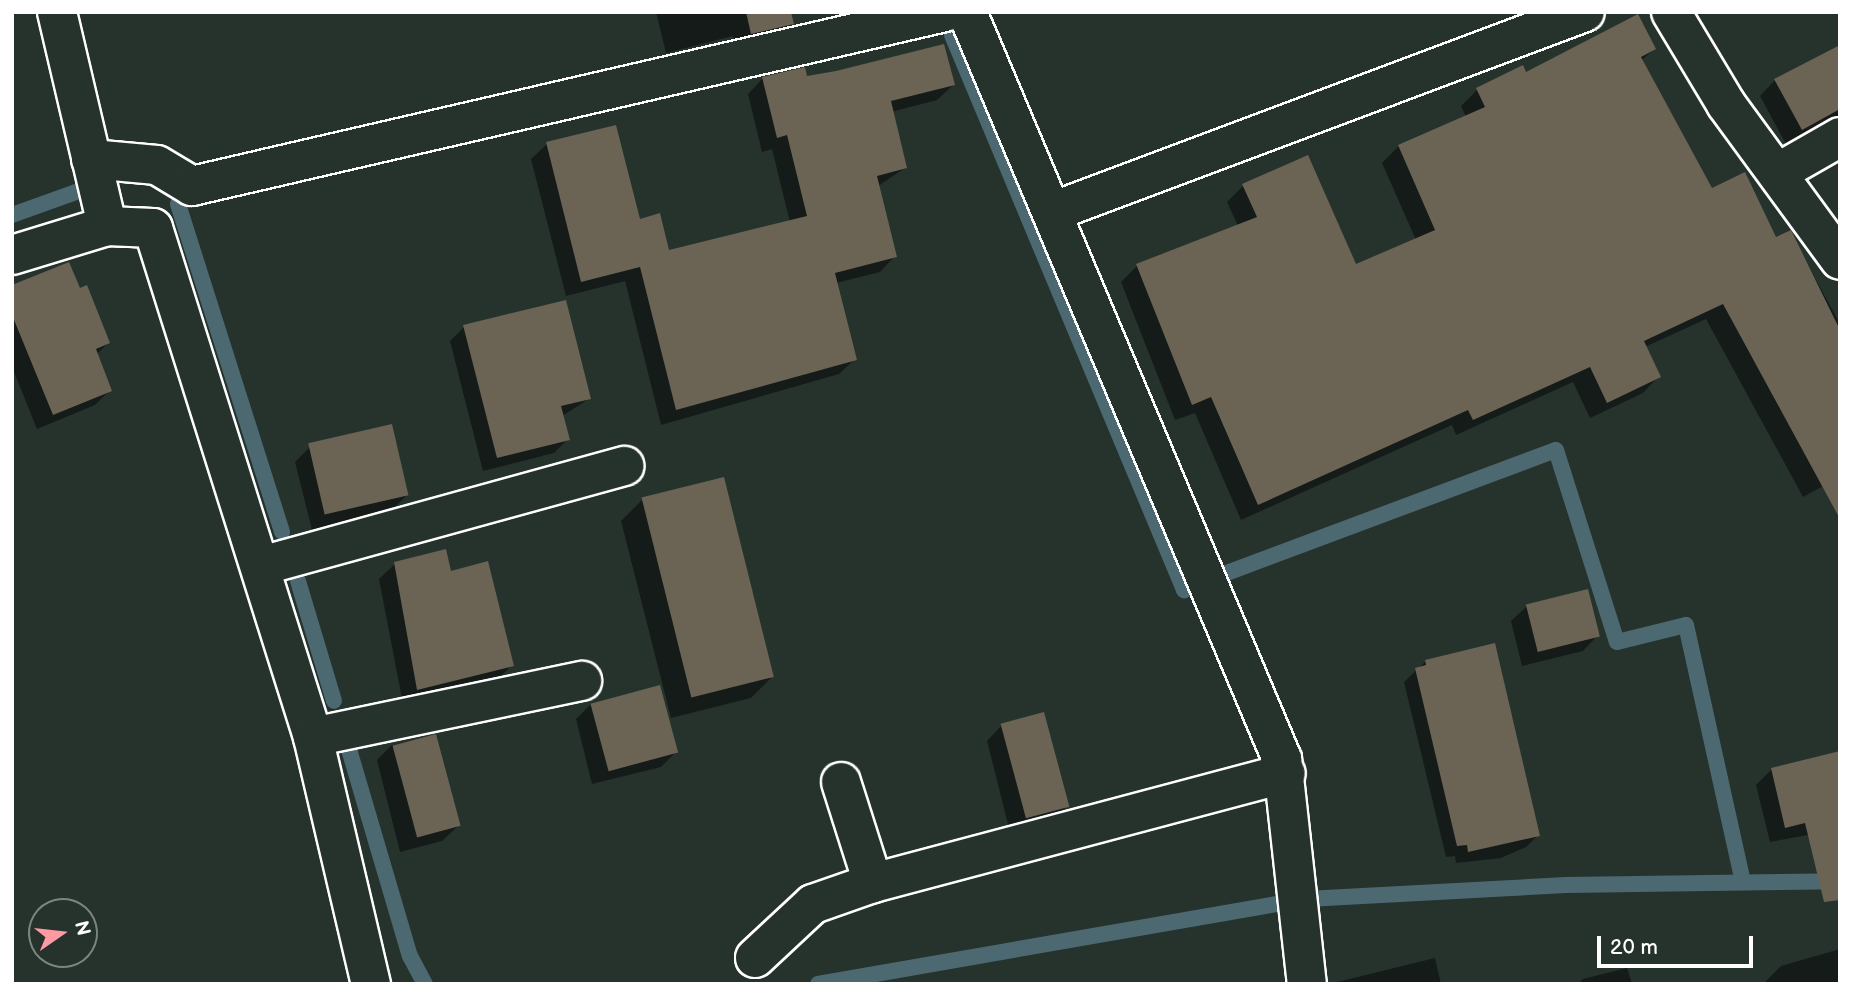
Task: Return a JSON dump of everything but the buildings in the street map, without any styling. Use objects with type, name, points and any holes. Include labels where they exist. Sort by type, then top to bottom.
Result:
[{"type":"street","points":[[57,12],[107,226]]},
{"type":"street","points":[[91,159],[126,157],[157,165],[192,186],[946,12]]},
{"type":"street","points":[[967,12],[1286,773],[1292,877],[1307,984]]},
{"type":"street","points":[[1052,212],[1585,12]]},
{"type":"street","points":[[1671,12],[1726,104],[1779,172],[1840,260]]},
{"type":"street","points":[[1779,172],[1840,137]]},
{"type":"street","points":[[12,255],[107,226],[153,228],[313,737],[371,984]]},
{"type":"street","points":[[261,566],[625,466]]},
{"type":"street","points":[[313,737],[582,681]]},
{"type":"street","points":[[755,958],[814,904],[873,883],[1286,773]]},
{"type":"street","points":[[841,782],[873,883]]},
{"type":"waterway","points":[[952,35],[1184,590],[1192,587]]},
{"type":"waterway","points":[[12,215],[79,191]]},
{"type":"waterway","points":[[178,204],[282,532]]},
{"type":"waterway","points":[[1224,574],[1556,450],[1617,642],[1686,625],[1743,882]]},
{"type":"waterway","points":[[298,581],[334,701]]},
{"type":"waterway","points":[[348,746],[410,956],[425,984]]},
{"type":"waterway","points":[[818,984],[1307,899],[1566,885],[1840,881]]}]
